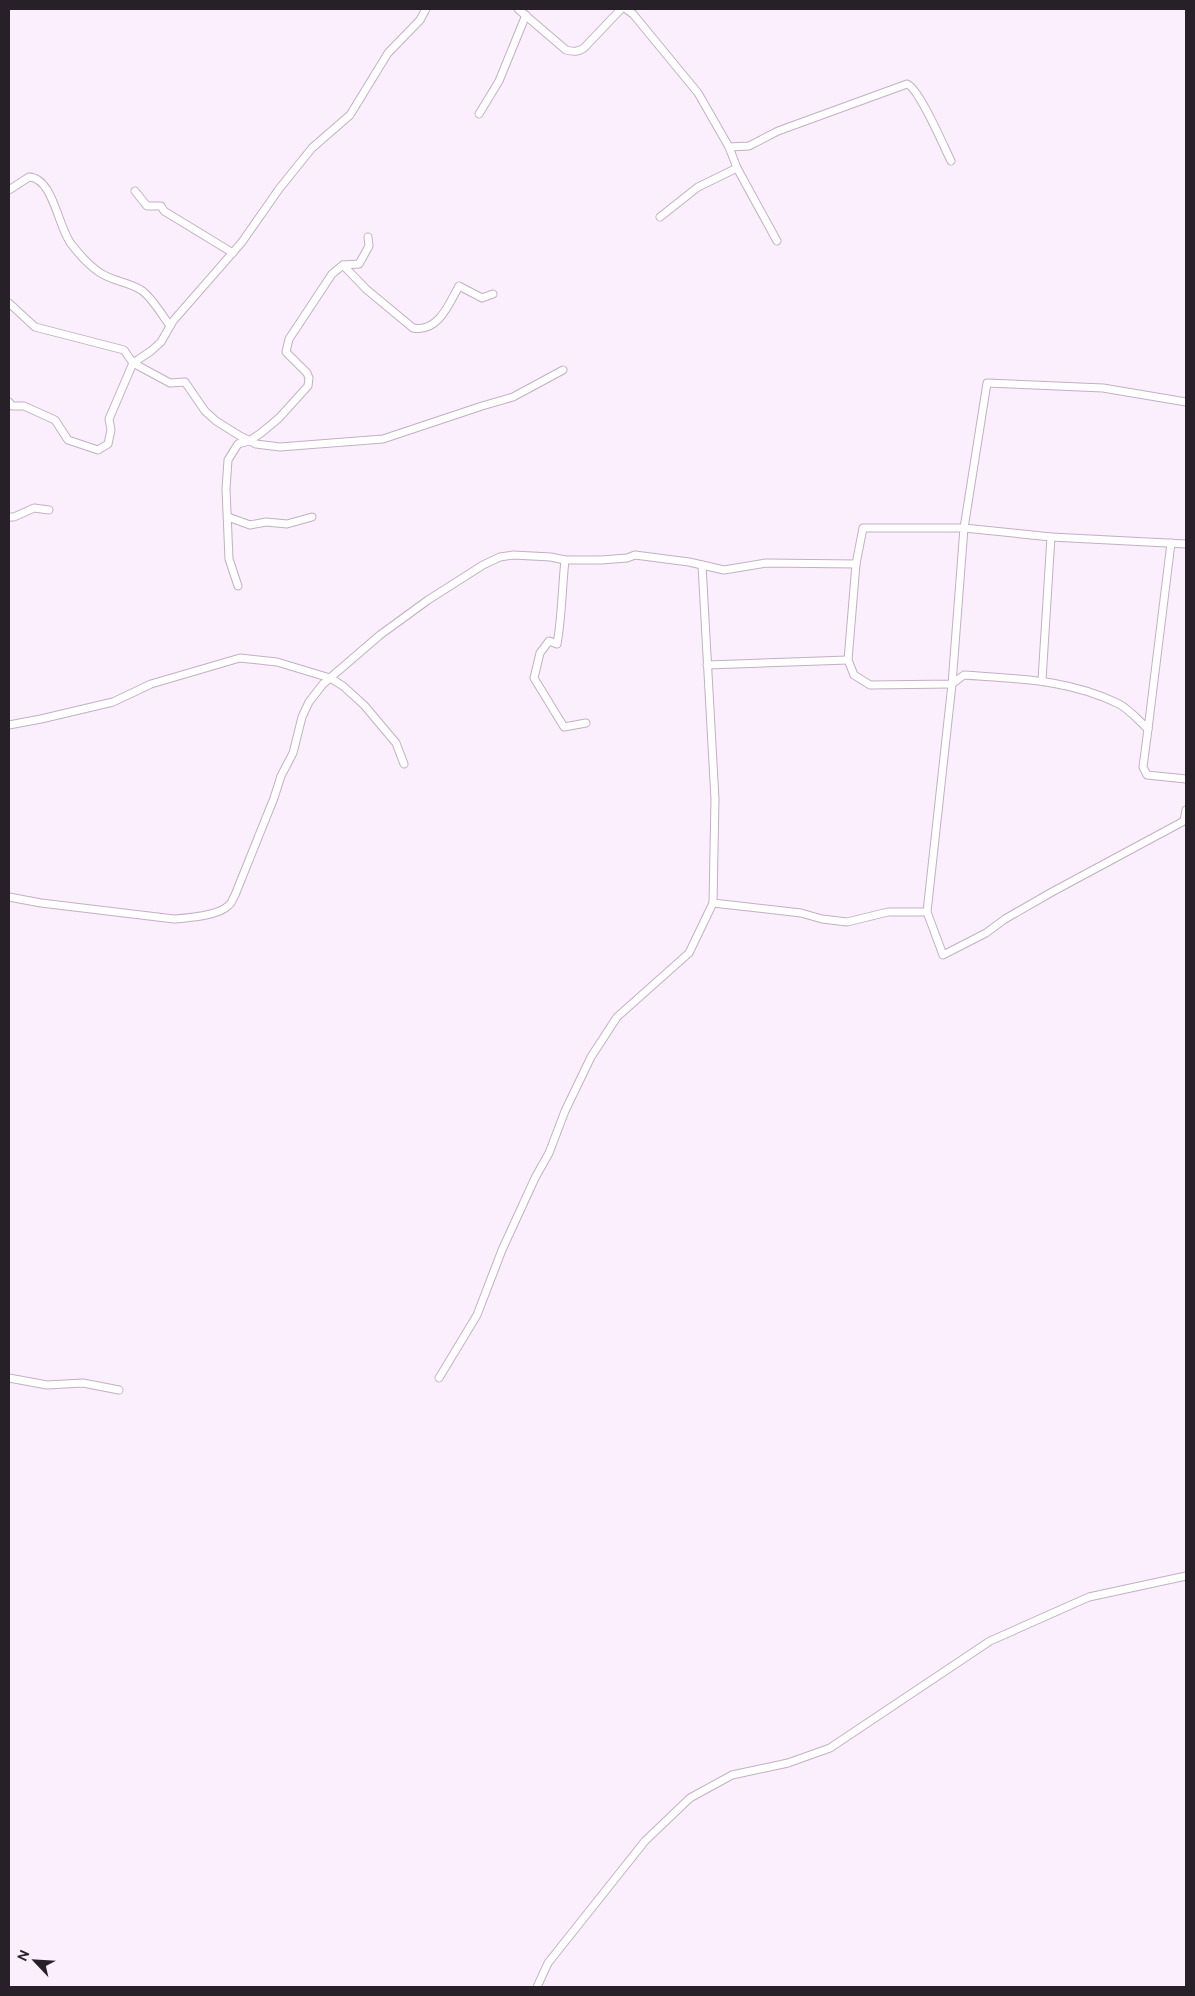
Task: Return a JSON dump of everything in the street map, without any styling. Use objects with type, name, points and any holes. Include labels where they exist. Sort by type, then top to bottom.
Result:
[{"type":"street","points":[[9,402],[12,406],[24,406],[55,420],[68,440],[98,450],[108,444],[111,430],[109,419],[132,363],[161,342],[170,326],[233,253],[264,213],[279,189],[312,148],[356,108],[388,54],[420,20],[426,9]]},
{"type":"street","points":[[518,9],[566,50],[578,51],[584,48],[621,9]]},
{"type":"street","points":[[626,9],[633,14],[698,93],[729,147],[738,168],[777,241]]},
{"type":"street","points":[[479,114],[498,81],[526,15]]},
{"type":"street","points":[[729,147],[749,146],[778,130],[907,84],[913,88],[929,115],[951,161]]},
{"type":"street","points":[[660,217],[698,187],[738,168]]},
{"type":"street","points":[[9,190],[29,177],[40,180],[51,197],[65,236],[73,247],[99,272],[142,290],[170,326]]},
{"type":"street","points":[[135,191],[147,206],[161,206],[164,212],[233,253]]},
{"type":"street","points":[[238,586],[229,559],[226,489],[228,460],[238,444],[249,441],[279,418],[308,386],[309,378],[306,373],[286,352],[289,339],[332,274],[343,265],[359,264],[369,246],[368,237]]},
{"type":"street","points":[[343,265],[366,289],[406,324],[420,330],[439,320],[459,286],[482,298],[493,294]]},
{"type":"street","points":[[9,302],[35,327],[124,350],[132,363],[170,383],[184,382],[205,410],[216,421],[256,444],[280,447],[383,439],[513,397],[563,370]]},
{"type":"street","points":[[1186,402],[1103,388],[987,383],[964,528],[952,684],[927,912],[942,955],[986,933],[1005,919],[1052,892],[1185,824],[1186,810]]},
{"type":"street","points":[[9,517],[14,517],[34,508],[49,510]]},
{"type":"street","points":[[228,517],[250,525],[266,522],[287,524],[312,517]]},
{"type":"street","points":[[1148,729],[1120,704],[1065,684],[1042,680],[964,675],[952,684],[870,685],[854,675],[848,660],[856,564],[863,528],[964,528],[1051,537],[1186,544]]},
{"type":"street","points":[[1042,680],[1051,537]]},
{"type":"street","points":[[1171,543],[1143,767],[1147,775],[1186,779]]},
{"type":"street","points":[[9,897],[41,903],[174,920],[225,909],[231,904],[235,895],[281,776],[293,753],[302,717],[309,702],[330,678],[380,635],[412,611],[483,564],[500,557],[513,555],[551,557],[565,560],[601,560],[627,558],[636,555],[724,570],[766,564],[856,564]]},
{"type":"street","points":[[565,560],[560,611],[561,621],[557,644],[549,641],[540,653],[534,678],[564,727],[586,723]]},
{"type":"street","points":[[439,1378],[477,1315],[502,1250],[535,1178],[549,1153],[565,1111],[591,1057],[617,1017],[689,953],[713,903],[715,799],[702,565]]},
{"type":"street","points":[[9,725],[114,702],[151,684],[240,658],[277,662],[330,678],[355,696],[377,719],[396,743],[404,764]]},
{"type":"street","points":[[707,665],[848,660]]},
{"type":"street","points":[[713,903],[801,913],[822,919],[847,922],[888,912],[927,912]]},
{"type":"street","points":[[9,1378],[47,1385],[83,1383],[119,1390]]},
{"type":"street","points":[[537,1987],[548,1963],[645,1841],[690,1798],[732,1775],[788,1763],[830,1748],[990,1641],[1089,1598],[1186,1576]]}]
